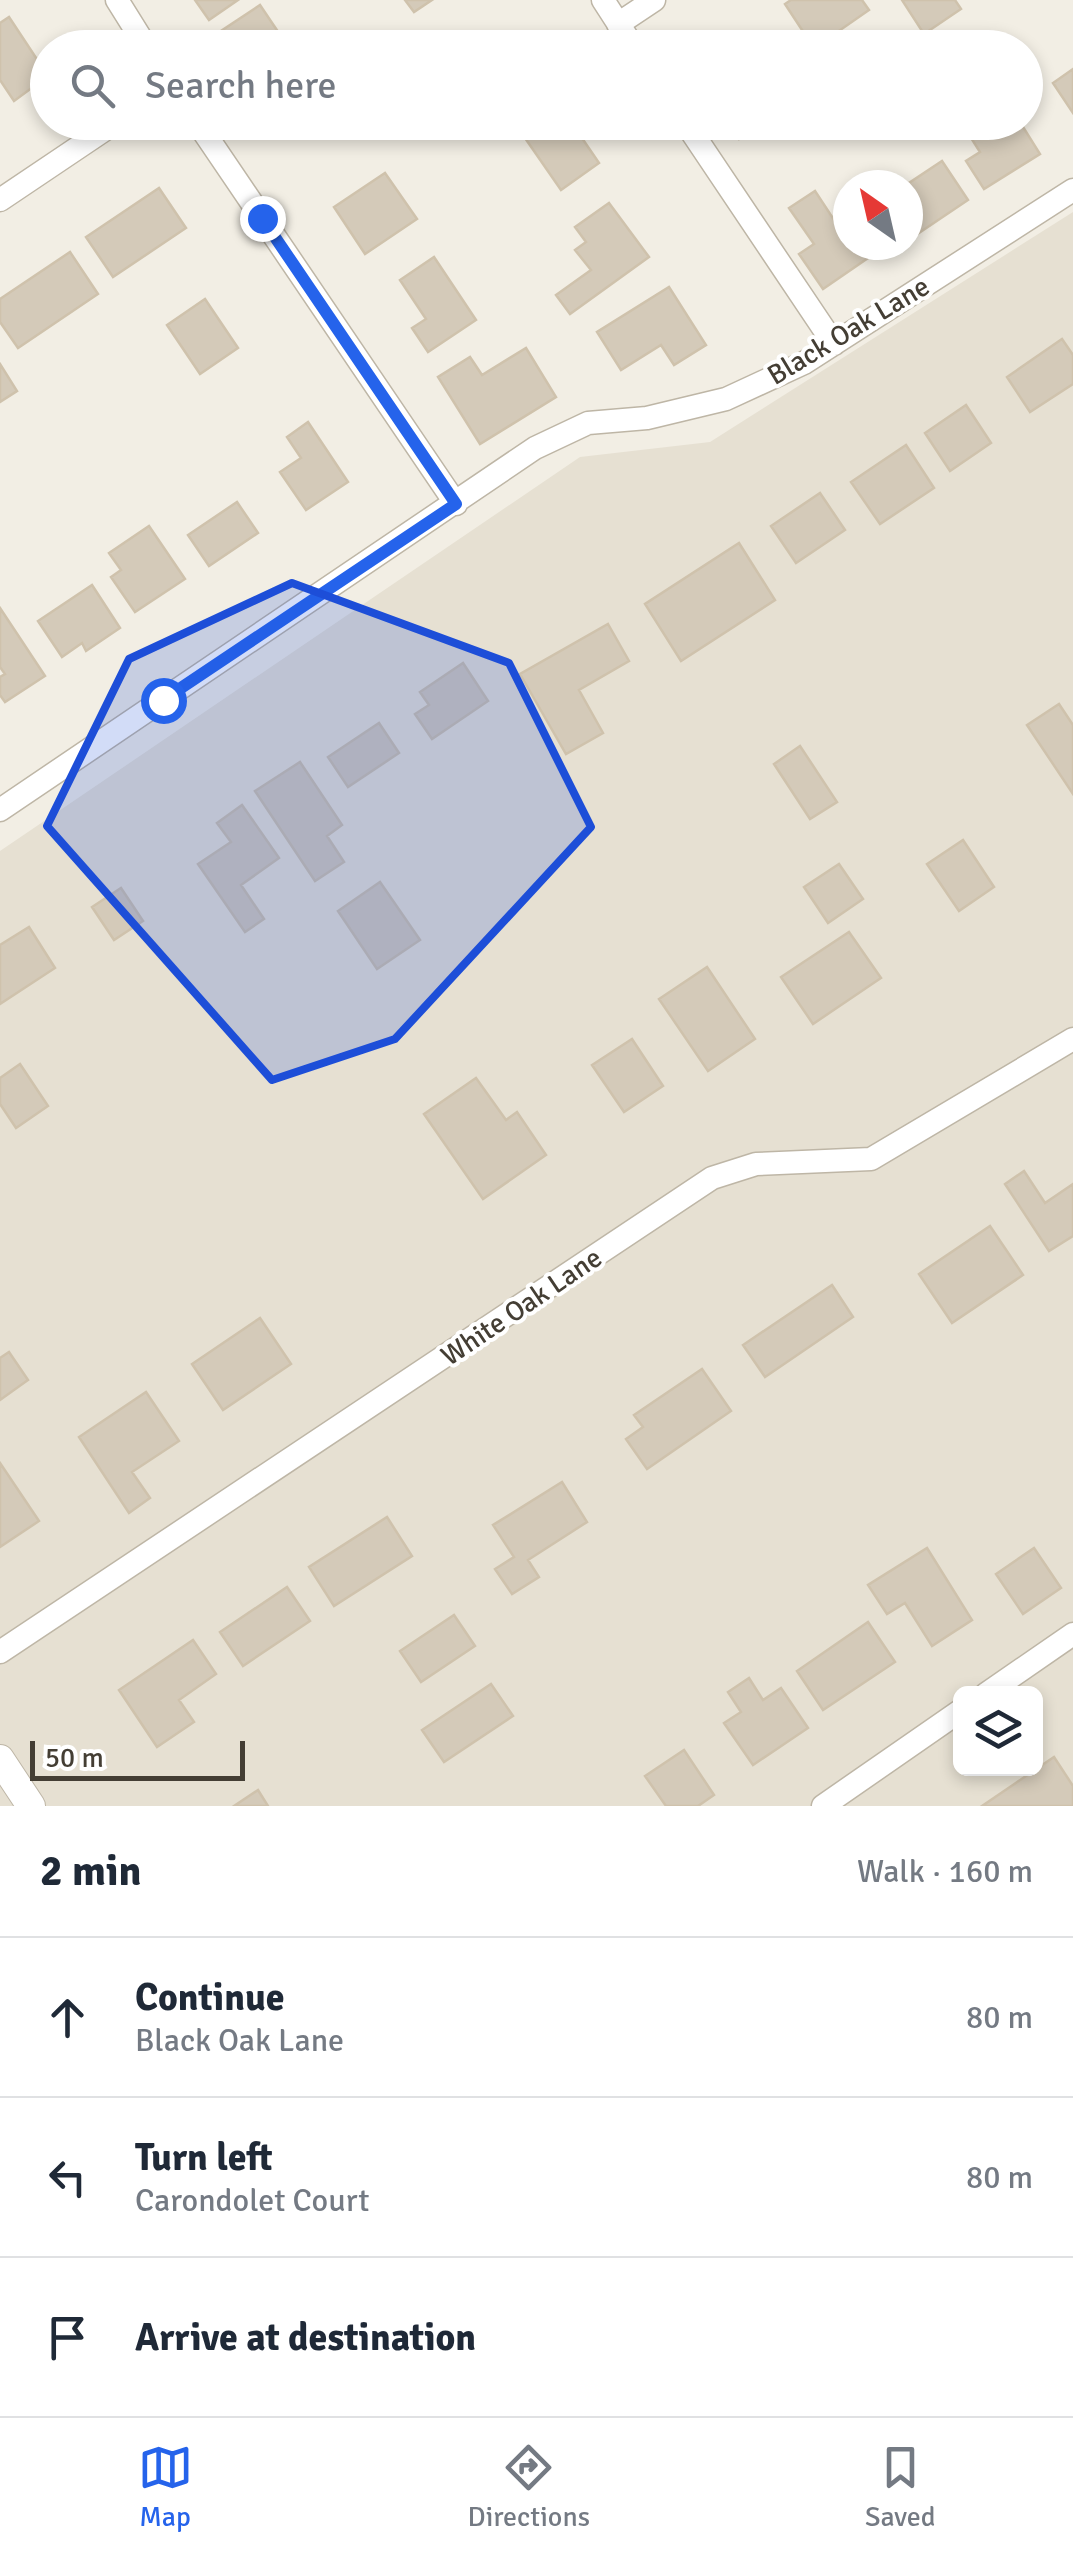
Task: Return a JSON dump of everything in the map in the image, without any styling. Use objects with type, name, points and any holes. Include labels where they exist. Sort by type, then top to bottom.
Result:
[{"type":"street","points":[[117,0],[136,30]]},
{"type":"street","points":[[603,0],[622,30]]},
{"type":"street","points":[[618,24],[654,0]]},
{"type":"street","points":[[0,200],[89,140]]},
{"type":"street","points":[[209,140],[456,504]]},
{"type":"street","points":[[697,140],[834,344]]},
{"type":"street","name":"Black Oak Lane","points":[[0,810],[535,448],[588,422],[647,418],[726,399],[834,344],[1073,190]]},
{"type":"street","name":"White Oak Lane","points":[[0,1652],[712,1178],[756,1164],[871,1159],[1073,1039]]},
{"type":"street","points":[[998,1686],[1073,1634]]},
{"type":"street","points":[[823,1806],[953,1716]]},
{"type":"street","points":[[0,1759],[31,1806]]},
{"type":"highlighted area","points":[[292,583],[509,663],[591,827],[395,1039],[272,1080],[47,826],[129,659]]},
{"type":"shaded area","points":[[1073,212],[1073,1806],[0,1806],[0,851],[580,457],[710,442]]},
{"type":"building","points":[[195,0],[238,0],[209,20]]},
{"type":"building","points":[[405,0],[432,0],[414,12]]},
{"type":"building","points":[[791,0],[862,0],[869,10],[840,30],[802,30],[785,4]]},
{"type":"building","points":[[902,0],[955,0],[961,9],[930,30],[921,30]]},
{"type":"building","points":[[260,5],[277,30],[222,30]]},
{"type":"building","points":[[9,17],[30,49],[30,89],[14,101],[0,80],[0,23]]},
{"type":"building","points":[[1073,69],[1073,113],[1053,83]]},
{"type":"building","points":[[526,140],[583,140],[599,163],[561,190]]},
{"type":"building","points":[[972,140],[1031,140],[1040,154],[984,189],[966,161],[980,152]]},
{"type":"building","points":[[942,161],[968,200],[923,230],[923,174]]},
{"type":"building","points":[[385,173],[417,219],[365,254],[334,207]]},
{"type":"building","points":[[159,188],[186,228],[113,277],[86,237]]},
{"type":"building","points":[[815,191],[833,218],[833,260],[865,260],[823,289],[799,254],[814,244],[789,208]]},
{"type":"building","points":[[609,203],[649,257],[570,314],[556,295],[591,270],[575,250],[586,242],[575,227]]},
{"type":"building","points":[[70,252],[98,294],[18,348],[0,322],[0,299]]},
{"type":"building","points":[[434,257],[476,320],[428,352],[412,328],[426,319],[400,280]]},
{"type":"building","points":[[669,287],[706,345],[674,365],[661,345],[621,370],[597,332]]},
{"type":"building","points":[[205,299],[238,348],[200,374],[167,325]]},
{"type":"building","points":[[1062,339],[1073,355],[1073,384],[1030,412],[1007,377]]},
{"type":"building","points":[[526,348],[556,397],[480,444],[438,377],[470,357],[482,375]]},
{"type":"building","points":[[0,364],[17,391],[0,402]]},
{"type":"building","points":[[966,405],[991,443],[950,471],[925,433]]},
{"type":"building","points":[[308,422],[348,482],[306,510],[280,472],[301,458],[287,437]]},
{"type":"building","points":[[906,445],[934,488],[880,524],[851,482]]},
{"type":"building","points":[[820,493],[845,530],[796,563],[771,526]]},
{"type":"building","points":[[237,502],[258,533],[209,566],[188,535]]},
{"type":"building","points":[[149,526],[185,579],[135,612],[111,577],[121,570],[109,553]]},
{"type":"building","points":[[739,543],[775,600],[681,661],[645,604]]},
{"type":"building","points":[[92,585],[120,628],[86,651],[82,643],[62,657],[38,621]]},
{"type":"building","points":[[0,608],[45,676],[5,702],[0,695],[0,677],[5,674],[0,667]]},
{"type":"building","points":[[608,624],[629,661],[579,690],[603,733],[566,754],[520,674]]},
{"type":"building","points":[[463,663],[488,701],[432,739],[415,714],[429,705],[420,692]]},
{"type":"building","points":[[1059,704],[1073,725],[1073,794],[1027,725]]},
{"type":"building","points":[[379,723],[399,753],[348,787],[328,757]]},
{"type":"building","points":[[800,746],[837,802],[810,819],[774,764]]},
{"type":"building","points":[[300,762],[342,825],[327,836],[344,862],[315,881],[255,791]]},
{"type":"building","points":[[242,805],[279,858],[241,885],[264,919],[245,932],[198,864],[231,842],[217,823]]},
{"type":"building","points":[[963,840],[994,887],[959,911],[927,864]]},
{"type":"building","points":[[839,864],[863,899],[828,923],[804,887]]},
{"type":"building","points":[[380,882],[420,940],[377,969],[338,911]]},
{"type":"building","points":[[121,888],[143,921],[114,940],[92,907]]},
{"type":"building","points":[[29,927],[55,968],[0,1004],[0,945]]},
{"type":"building","points":[[849,932],[881,978],[813,1024],[781,977]]},
{"type":"building","points":[[707,967],[755,1039],[708,1071],[659,999]]},
{"type":"building","points":[[632,1039],[663,1086],[624,1112],[592,1065]]},
{"type":"building","points":[[20,1064],[48,1106],[16,1128],[0,1104],[0,1078]]},
{"type":"building","points":[[476,1078],[506,1120],[517,1112],[546,1155],[483,1199],[424,1114]]},
{"type":"building","points":[[1024,1171],[1045,1203],[1073,1184],[1073,1236],[1049,1251],[1005,1184]]},
{"type":"building","points":[[990,1226],[1023,1275],[952,1323],[919,1274]]},
{"type":"building","points":[[832,1285],[853,1317],[765,1377],[743,1345]]},
{"type":"building","points":[[260,1318],[291,1364],[223,1410],[192,1364]]},
{"type":"building","points":[[9,1352],[28,1380],[0,1400],[0,1358]]},
{"type":"building","points":[[702,1369],[731,1411],[647,1469],[626,1439],[643,1427],[634,1415]]},
{"type":"building","points":[[146,1392],[179,1441],[132,1472],[150,1498],[129,1513],[79,1437]]},
{"type":"building","points":[[0,1463],[39,1521],[0,1547]]},
{"type":"building","points":[[562,1482],[587,1522],[528,1560],[539,1577],[512,1594],[495,1569],[514,1557],[493,1525]]},
{"type":"building","points":[[387,1517],[412,1556],[334,1606],[309,1567]]},
{"type":"building","points":[[927,1548],[972,1620],[932,1646],[905,1603],[887,1614],[868,1585]]},
{"type":"building","points":[[1034,1548],[1061,1588],[1023,1614],[996,1574]]},
{"type":"building","points":[[287,1587],[310,1621],[243,1666],[220,1632]]},
{"type":"building","points":[[454,1615],[475,1646],[421,1682],[400,1651]]},
{"type":"building","points":[[868,1622],[895,1662],[823,1710],[797,1671]]},
{"type":"building","points":[[193,1640],[216,1674],[179,1700],[194,1722],[157,1747],[119,1690]]},
{"type":"building","points":[[749,1678],[763,1700],[781,1688],[808,1728],[753,1765],[724,1723],[741,1712],[728,1692]]},
{"type":"building","points":[[491,1684],[513,1716],[444,1762],[422,1730]]},
{"type":"building","points":[[684,1750],[714,1795],[698,1806],[666,1806],[645,1776]]},
{"type":"building","points":[[1054,1757],[1073,1786],[1073,1806],[982,1806],[1026,1776],[1043,1776],[1043,1764]]},
{"type":"building","points":[[258,1790],[268,1806],[234,1806]]},
{"type":"route","points":[[163,700],[456,504],[262,218]]}]
